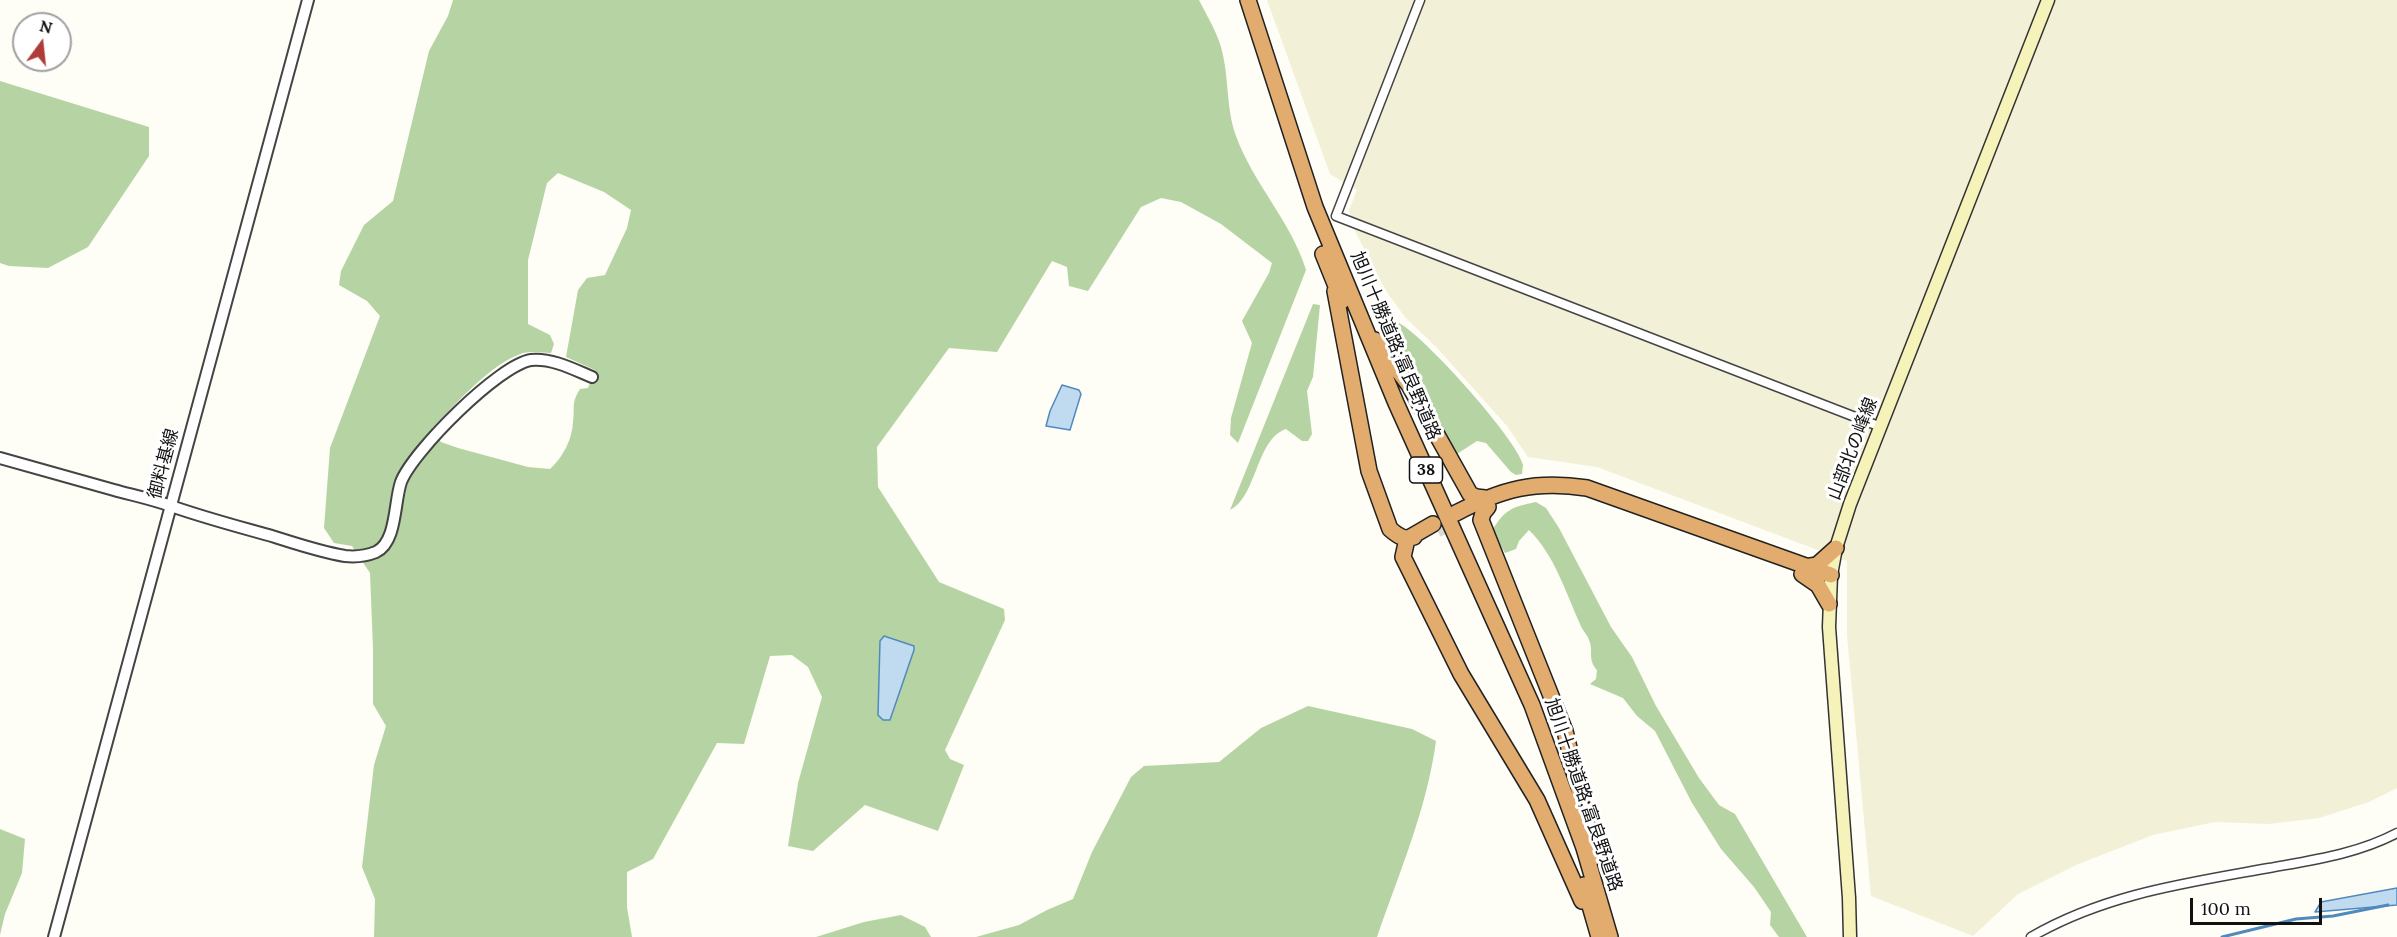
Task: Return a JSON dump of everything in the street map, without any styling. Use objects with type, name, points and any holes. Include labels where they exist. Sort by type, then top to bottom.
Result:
[{"type":"highway","name":"旭川十勝道路;富良野道路","points":[[1238,0],[1299,187],[1332,277],[1522,708],[1574,850],[1599,937]]},
{"type":"highway","name":"旭川十勝道路;富良野道路","points":[[1248,0],[1315,207],[1361,321],[1532,705],[1584,848],[1610,937]]},
{"type":"highway","name":"38","points":[[1332,277],[1369,471],[1390,529],[1397,536],[1407,539],[1403,557],[1410,574],[1461,674],[1537,800],[1599,937]]},
{"type":"highway","points":[[1361,321],[1409,385],[1470,494],[1486,502]]},
{"type":"highway","points":[[1457,516],[1509,490],[1549,484],[1587,488],[1803,571],[1830,579]]},
{"type":"highway","points":[[1486,502],[1481,520],[1565,732],[1591,837],[1610,937]]},
{"type":"highway","points":[[1407,539],[1435,527]]},
{"type":"highway","points":[[1803,571],[1817,565],[1836,548]]},
{"type":"highway","points":[[1803,571],[1818,585],[1829,604]]},
{"type":"main road","name":"山部北の峰線","points":[[1850,937],[1829,627],[1830,579],[1836,548],[1850,504],[2048,0]]},
{"type":"street","name":"御料基線","points":[[54,937],[308,0]]},
{"type":"street","points":[[1420,0],[1336,216],[1881,427]]},
{"type":"street","points":[[0,458],[331,553],[357,557],[385,546],[402,481],[412,462],[453,418],[507,370],[529,360],[543,360],[592,377]]},
{"type":"street","points":[[2031,937],[2071,916],[2118,898],[2346,853],[2375,844],[2397,833]]},
{"type":"green space","points":[[453,0],[1199,0],[1219,41],[1225,65],[1230,113],[1236,136],[1252,170],[1292,236],[1306,270],[1238,443],[1230,435],[1231,418],[1252,343],[1242,321],[1269,273],[1272,263],[1221,224],[1181,202],[1161,198],[1141,207],[1088,291],[1069,286],[1067,267],[1052,261],[997,352],[949,348],[877,447],[878,487],[939,582],[1004,609],[1005,620],[945,750],[950,759],[964,765],[938,831],[865,805],[813,851],[788,846],[798,783],[822,697],[808,667],[792,655],[770,656],[744,744],[717,743],[653,859],[627,872],[627,907],[632,937],[374,937],[375,899],[362,867],[374,765],[386,726],[373,704],[370,573],[352,546],[334,543],[324,528],[330,448],[380,316],[367,301],[339,285],[341,271],[364,225],[393,201],[429,51],[448,16]],"holes":[[[558,173],[604,192],[631,210],[627,228],[605,275],[587,278],[578,290],[566,357],[595,370],[588,388],[580,389],[575,398],[571,435],[563,454],[550,469],[528,467],[441,442],[432,428],[486,375],[511,358],[523,353],[551,353],[554,344],[550,335],[528,324],[528,260],[547,183]]]},
{"type":"green space","points":[[1267,0],[2397,0],[2397,788],[2369,802],[2319,818],[2269,824],[2215,822],[2153,835],[2076,865],[2018,894],[1973,936],[1871,896],[1847,635],[1847,561],[1597,467],[1528,457],[1507,426],[1438,349],[1405,317],[1386,291],[1355,231],[1349,210],[1357,190],[1330,174]]},
{"type":"green space","points":[[0,81],[149,127],[149,156],[88,247],[48,268],[9,266],[0,263]]},
{"type":"green space","points":[[1313,304],[1320,305],[1313,377],[1307,391],[1312,434],[1308,441],[1302,441],[1286,429],[1276,435],[1268,444],[1246,493],[1230,510]]},
{"type":"green space","points":[[1380,321],[1399,323],[1411,331],[1447,366],[1487,412],[1517,452],[1523,465],[1522,474],[1516,475],[1511,472],[1486,443],[1477,441],[1457,454],[1452,449],[1378,324]]},
{"type":"green space","points":[[1536,502],[1546,508],[1559,528],[1611,627],[1632,657],[1656,706],[1699,778],[1719,805],[1735,814],[1807,937],[1779,937],[1770,925],[1771,912],[1754,887],[1721,849],[1692,803],[1655,731],[1637,716],[1623,698],[1590,684],[1596,679],[1597,670],[1591,659],[1589,640],[1546,550],[1529,530],[1519,541],[1516,549],[1505,553],[1492,531],[1505,513]]},
{"type":"green space","points":[[1308,706],[1412,729],[1436,741],[1419,816],[1377,937],[976,937],[1019,925],[1073,899],[1092,852],[1131,777],[1144,766],[1219,762],[1261,728]]},
{"type":"green space","points":[[0,829],[25,839],[22,873],[5,914],[0,935]]},
{"type":"green space","points":[[901,915],[925,927],[931,937],[816,937],[864,922]]},
{"type":"water","points":[[1062,385],[1079,390],[1081,394],[1070,430],[1046,426]]},
{"type":"water","points":[[884,636],[914,646],[890,720],[883,720],[878,715],[880,641]]},
{"type":"water","points":[[2397,888],[2397,905],[2315,912],[2321,902]]},
{"type":"waterway","points":[[2222,937],[2296,919],[2333,916],[2388,905]]},
{"type":"tunnel","points":[[1437,530],[1458,519]]}]
